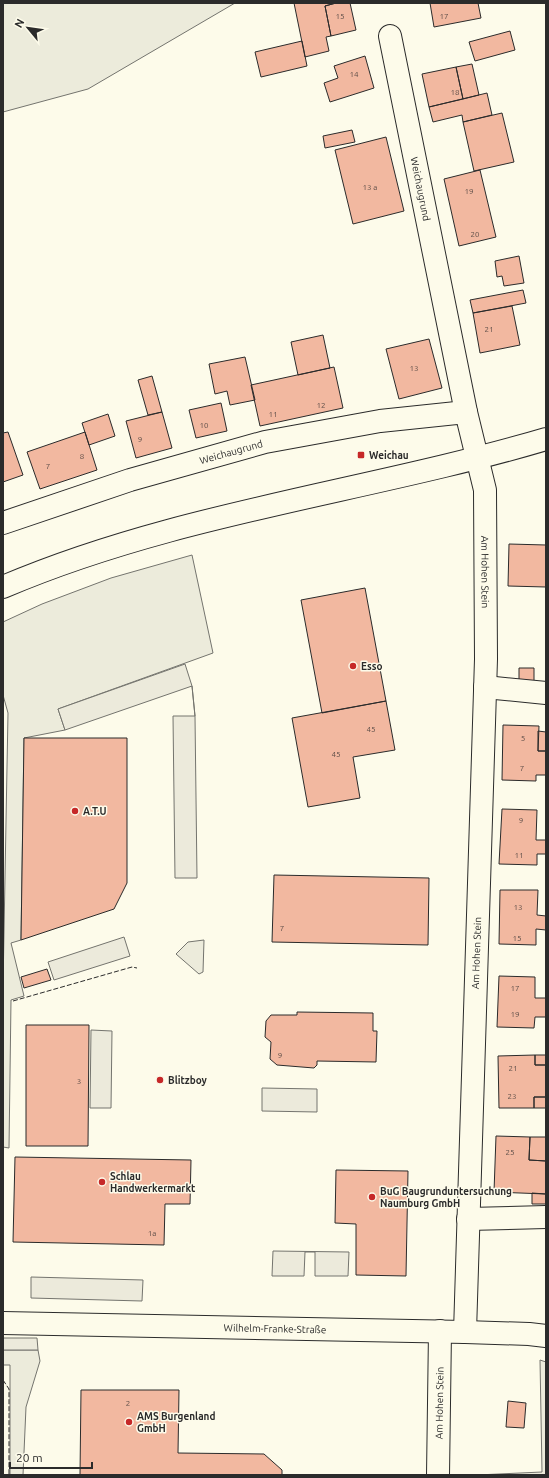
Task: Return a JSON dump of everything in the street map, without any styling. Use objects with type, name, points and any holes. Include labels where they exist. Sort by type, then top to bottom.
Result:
[{"type":"street","name":"Weichaugrund","points":[[390,36],[466,412],[478,459]]},
{"type":"street","name":"Weichaugrund","points":[[3,523],[130,480],[265,442],[380,421],[466,412]]},
{"type":"street","points":[[3,587],[122,544],[219,518],[478,459],[546,439]]},
{"type":"street","name":"Am Hohen Stein","points":[[465,1332],[485,687],[485,490],[478,459]]},
{"type":"street","points":[[485,687],[546,693]]},
{"type":"street","points":[[468,1219],[546,1217]]},
{"type":"street","name":"Wilhelm-Franke-Straße","points":[[3,1323],[440,1331],[546,1336]]},
{"type":"street","name":"Am Hohen Stein","points":[[438,1475],[440,1331]]},
{"type":"shaded area","points":[[3,3],[235,3],[88,89],[3,112]]},
{"type":"shaded area","points":[[192,555],[213,653],[58,709],[65,730],[24,738],[21,940],[11,943],[24,996],[11,1000],[9,1148],[3,1147],[3,987],[8,713],[3,695],[3,622],[42,604],[111,578]]},
{"type":"shaded area","points":[[185,664],[192,686],[65,730],[58,709]]},
{"type":"shaded area","points":[[173,716],[195,716],[197,878],[175,878]]},
{"type":"shaded area","points":[[124,937],[130,956],[54,980],[48,962]]},
{"type":"shaded area","points":[[204,940],[203,972],[199,974],[176,954],[188,942]]},
{"type":"shaded area","points":[[91,1030],[112,1031],[111,1108],[90,1108]]},
{"type":"shaded area","points":[[262,1088],[317,1089],[317,1112],[262,1111]]},
{"type":"shaded area","points":[[273,1251],[349,1252],[348,1276],[315,1276],[315,1252],[305,1252],[304,1276],[272,1276]]},
{"type":"shaded area","points":[[31,1277],[143,1280],[142,1301],[31,1298]]},
{"type":"shaded area","points":[[3,1338],[37,1338],[38,1350],[3,1350]]},
{"type":"shaded area","points":[[3,1350],[38,1350],[40,1361],[26,1407],[23,1475],[10,1475],[10,1365],[3,1365]]},
{"type":"shaded area","points":[[540,1360],[546,1362],[546,1475],[477,1475],[542,1472]]},
{"type":"building","points":[[294,3],[336,3],[325,6],[331,36],[326,37],[329,51],[305,57]]},
{"type":"building","points":[[336,3],[350,3],[356,30],[331,36],[325,6]]},
{"type":"building","points":[[430,3],[478,3],[481,18],[434,27]]},
{"type":"building","points":[[510,31],[515,50],[475,61],[469,42]]},
{"type":"building","points":[[302,41],[307,66],[261,77],[255,52]]},
{"type":"building","points":[[365,56],[374,88],[330,102],[324,83],[338,78],[334,66]]},
{"type":"building","points":[[472,64],[479,95],[463,99],[456,67]]},
{"type":"building","points":[[456,67],[463,99],[429,107],[422,74]]},
{"type":"building","points":[[487,93],[492,115],[463,122],[462,115],[433,122],[429,107]]},
{"type":"building","points":[[502,113],[514,162],[474,171],[463,122]]},
{"type":"building","points":[[352,130],[355,142],[325,148],[323,136]]},
{"type":"building","points":[[386,137],[404,211],[353,224],[335,150]]},
{"type":"building","points":[[480,170],[496,237],[459,246],[444,179]]},
{"type":"building","points":[[519,256],[524,283],[504,286],[502,276],[497,277],[495,261]]},
{"type":"building","points":[[523,290],[526,303],[473,313],[470,300]]},
{"type":"building","points":[[512,306],[520,345],[480,353],[473,313]]},
{"type":"building","points":[[323,335],[330,368],[298,375],[291,342]]},
{"type":"building","points":[[429,339],[442,388],[399,399],[386,349]]},
{"type":"building","points":[[245,357],[255,400],[230,405],[227,391],[215,394],[209,364]]},
{"type":"building","points":[[334,367],[343,408],[260,426],[251,385]]},
{"type":"building","points":[[152,376],[162,412],[148,415],[138,380]]},
{"type":"building","points":[[221,403],[227,431],[196,438],[189,410]]},
{"type":"building","points":[[162,412],[172,448],[136,458],[126,421]]},
{"type":"building","points":[[108,414],[115,436],[89,445],[82,423]]},
{"type":"building","points":[[8,432],[23,475],[3,482],[3,433]]},
{"type":"building","points":[[85,432],[97,470],[40,489],[27,452]]},
{"type":"building","points":[[509,544],[546,545],[546,587],[508,586]]},
{"type":"building","points":[[365,588],[386,701],[322,713],[301,600]]},
{"type":"building","points":[[519,668],[534,668],[534,689],[519,689]]},
{"type":"building","points":[[386,701],[395,750],[353,757],[360,798],[308,807],[292,718]]},
{"type":"building","points":[[503,725],[539,726],[538,751],[546,751],[546,775],[536,775],[536,781],[502,780]]},
{"type":"building","points":[[538,731],[546,732],[546,751],[538,751]]},
{"type":"building","name":"A.T.U","points":[[24,738],[127,738],[127,883],[114,909],[21,940]]},
{"type":"building","points":[[502,809],[537,810],[536,840],[546,840],[546,854],[537,854],[537,865],[499,864]]},
{"type":"building","points":[[274,875],[429,878],[428,945],[272,942]]},
{"type":"building","points":[[500,890],[538,890],[537,915],[546,916],[546,930],[536,929],[536,945],[499,944]]},
{"type":"building","points":[[47,969],[51,980],[24,988],[21,977]]},
{"type":"building","points":[[499,976],[535,977],[535,998],[546,998],[546,1017],[535,1017],[534,1028],[497,1027]]},
{"type":"building","points":[[297,1012],[373,1013],[373,1031],[377,1031],[376,1062],[317,1061],[317,1065],[314,1068],[277,1065],[270,1059],[271,1042],[265,1037],[266,1021],[271,1015],[297,1015]]},
{"type":"building","points":[[26,1025],[89,1025],[88,1146],[26,1146]]},
{"type":"building","points":[[535,1055],[546,1055],[546,1065],[535,1065]]},
{"type":"building","points":[[535,1055],[535,1065],[546,1065],[546,1097],[534,1097],[534,1108],[499,1108],[498,1056]]},
{"type":"building","points":[[534,1097],[546,1097],[546,1108],[534,1108]]},
{"type":"building","points":[[496,1136],[530,1137],[529,1160],[546,1161],[546,1194],[494,1192]]},
{"type":"building","points":[[530,1137],[546,1137],[546,1161],[529,1160]]},
{"type":"building","name":"Schlau Handwerkermarkt","points":[[15,1157],[191,1160],[190,1204],[165,1204],[164,1245],[13,1242]]},
{"type":"building","name":"BuG Baugrunduntersuchung Naumburg GmbH","points":[[336,1170],[408,1171],[406,1276],[356,1275],[356,1224],[335,1223]]},
{"type":"building","points":[[532,1193],[546,1194],[546,1204],[532,1204]]},
{"type":"building","name":"AMS Burgenland GmbH","points":[[81,1390],[179,1390],[178,1453],[264,1454],[282,1470],[282,1475],[80,1475]]},
{"type":"building","points":[[508,1401],[526,1403],[524,1428],[506,1427]]},
{"type":"fence","points":[[13,1001],[132,967],[137,968]]},
{"type":"fence","points":[[3,1380],[9,1389],[9,1475]]},
{"type":"place","name":"Weichau","points":[[361,455]]},
{"type":"place","name":"Esso","points":[[353,666]]},
{"type":"place","name":"A.T.U","points":[[75,811]]},
{"type":"place","name":"Blitzboy","points":[[160,1080]]},
{"type":"place","name":"Schlau Handwerkermarkt","points":[[102,1182]]},
{"type":"place","name":"BuG Baugrunduntersuchung Naumburg GmbH","points":[[372,1197]]},
{"type":"place","name":"AMS Burgenland GmbH","points":[[129,1422]]}]
